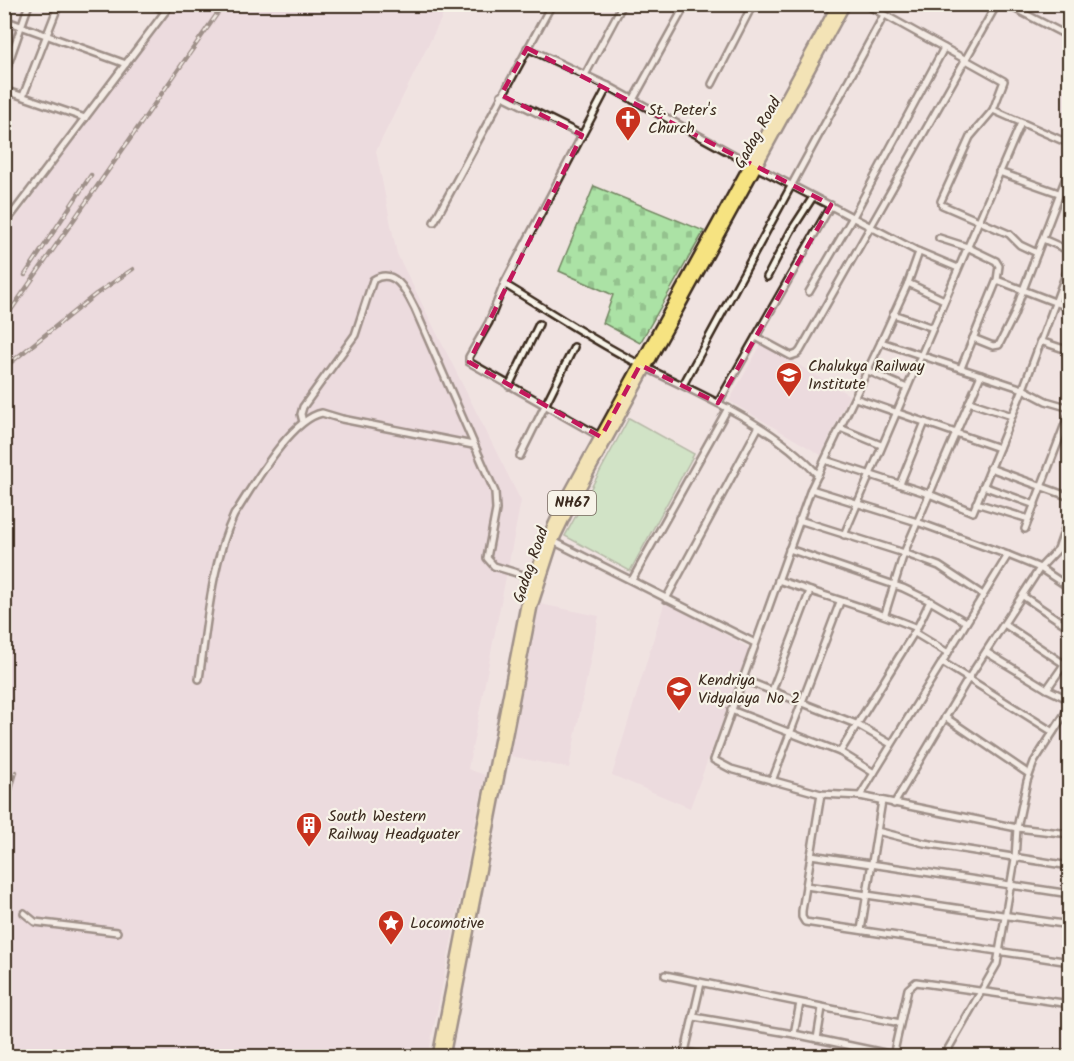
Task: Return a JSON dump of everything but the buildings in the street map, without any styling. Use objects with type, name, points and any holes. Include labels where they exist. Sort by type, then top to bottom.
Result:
[{"type":"highway","name":"Gadag Road","points":[[754,166],[838,4]]},
{"type":"highway","name":"Gadag Road","points":[[444,1056],[532,606],[553,541],[643,366],[845,4]]},
{"type":"highway","name":"Gadag Road","points":[[438,1056],[533,578],[559,513],[643,366]]},
{"type":"street","points":[[4,76],[29,4]]},
{"type":"street","points":[[23,96],[59,4]]},
{"type":"street","points":[[151,4],[166,11]]},
{"type":"street","points":[[4,225],[171,4]]},
{"type":"street","points":[[434,222],[552,4]]},
{"type":"street","points":[[585,75],[623,4]]},
{"type":"street","points":[[633,100],[686,4]]},
{"type":"street","points":[[712,84],[753,4]]},
{"type":"street","points":[[865,4],[1004,81],[993,110],[970,137],[942,203],[1009,234],[1020,244],[1037,253]]},
{"type":"street","points":[[756,337],[786,354],[794,356],[797,354],[872,227],[997,4]]},
{"type":"street","points":[[1006,4],[1070,37]]},
{"type":"street","points":[[683,385],[884,15]]},
{"type":"street","points":[[4,20],[126,64]]},
{"type":"street","points":[[527,48],[608,86],[754,166],[919,252],[958,268]]},
{"type":"street","points":[[809,292],[853,217],[944,48]]},
{"type":"street","points":[[601,437],[470,364],[468,360],[489,322],[504,284],[608,86]]},
{"type":"street","points":[[4,90],[85,118]]},
{"type":"street","points":[[501,95],[582,135]]},
{"type":"street","points":[[993,110],[1070,144]]},
{"type":"street","points":[[844,535],[1021,123]]},
{"type":"street","points":[[973,338],[993,346],[999,345],[1014,315],[1070,167]]},
{"type":"street","points":[[999,172],[1070,197]]},
{"type":"street","points":[[767,277],[813,196]]},
{"type":"street","points":[[718,403],[831,206]]},
{"type":"street","points":[[939,238],[967,247],[996,261],[999,266],[997,280],[961,368]]},
{"type":"street","points":[[1043,238],[1070,251]]},
{"type":"street","points":[[919,252],[908,283],[868,371],[811,489],[714,760],[731,770],[821,794],[860,796],[1017,828],[1070,834]]},
{"type":"street","points":[[825,460],[929,494],[973,512],[1023,389],[1070,263]]},
{"type":"street","points":[[303,422],[301,414],[303,407],[354,334],[369,285],[376,277],[396,279],[402,285],[415,309],[495,492],[496,501],[487,558],[494,566],[533,578]]},
{"type":"street","points":[[997,280],[1070,308]]},
{"type":"street","points":[[908,283],[944,300]]},
{"type":"street","points":[[504,284],[643,366],[728,408],[800,456],[818,475]]},
{"type":"street","points":[[893,314],[933,328]]},
{"type":"street","points":[[509,386],[539,324]]},
{"type":"street","points":[[1040,341],[1070,351]]},
{"type":"street","points":[[881,342],[1023,389],[1070,410],[1025,529]]},
{"type":"street","points":[[520,456],[574,347]]},
{"type":"street","points":[[868,371],[907,388]]},
{"type":"street","points":[[885,614],[903,553],[981,375]]},
{"type":"street","points":[[855,398],[999,448]]},
{"type":"street","points":[[969,402],[1012,416]]},
{"type":"street","points":[[632,580],[728,408]]},
{"type":"street","points":[[199,679],[213,585],[228,526],[281,445],[303,422],[322,413],[473,445]]},
{"type":"street","points":[[900,484],[925,422]]},
{"type":"street","points":[[666,599],[758,428]]},
{"type":"street","points":[[840,428],[881,445]]},
{"type":"street","points":[[990,468],[1070,497]]},
{"type":"street","points":[[983,486],[1035,505]]},
{"type":"street","points":[[811,489],[916,522],[1008,555],[1040,568],[1070,588]]},
{"type":"street","points":[[976,503],[1029,519]]},
{"type":"street","points":[[894,804],[968,679],[1040,568],[1058,549],[1070,513]]},
{"type":"street","points":[[799,520],[939,566],[983,595]]},
{"type":"street","points":[[553,541],[755,643]]},
{"type":"street","points":[[789,549],[893,585],[930,601],[966,622]]},
{"type":"street","points":[[860,796],[1008,555]]},
{"type":"street","points":[[778,580],[840,602],[885,614],[916,630],[948,653]]},
{"type":"street","points":[[772,691],[810,591]]},
{"type":"street","points":[[1023,596],[1070,628]]},
{"type":"street","points":[[840,752],[916,630],[930,601]]},
{"type":"street","points":[[772,781],[840,602]]},
{"type":"street","points":[[1004,624],[1064,664]]},
{"type":"street","points":[[986,652],[1047,689],[1070,700]]},
{"type":"street","points":[[1047,689],[1070,656]]},
{"type":"street","points":[[942,662],[1053,732]]},
{"type":"street","points":[[742,679],[856,724],[891,744]]},
{"type":"street","points":[[944,1056],[997,964],[1015,859],[1017,828],[1029,774],[1070,706]]},
{"type":"street","points":[[732,710],[840,752],[874,773]]},
{"type":"street","points":[[945,717],[1029,774]]},
{"type":"street","points":[[821,794],[802,911],[803,920],[809,923],[1070,962]]},
{"type":"street","points":[[861,930],[882,801]]},
{"type":"street","points":[[877,831],[924,843],[1070,866]]},
{"type":"street","points":[[811,855],[1070,894]]},
{"type":"street","points":[[806,886],[1070,926]]},
{"type":"street","points":[[24,913],[35,922],[117,933]]},
{"type":"street","points":[[665,975],[900,1023]]},
{"type":"street","points":[[694,1017],[794,1034],[893,1056],[908,989],[916,982],[1070,1004]]},
{"type":"street","points":[[701,984],[685,1054],[708,1056]]},
{"type":"street","points":[[794,1034],[800,1003]]},
{"type":"street","points":[[817,1039],[822,1008]]},
{"type":"street","points":[[1062,1056],[1070,1050]]},
{"type":"highlighted area","points":[[527,48],[831,205],[718,403],[640,365],[601,437],[469,362],[582,135],[501,95]]},
{"type":"shaded area","points":[[176,5],[448,5],[376,151],[397,254],[521,501],[468,769],[485,775],[428,1056],[311,1056],[299,1053],[298,1056],[5,1056],[5,235],[77,134]]},
{"type":"shaded area","name":"Chalukya Railway Institute","points":[[762,343],[849,395],[821,455],[729,401]]},
{"type":"shaded area","name":"Kendriya Vidyalaya No 2","points":[[665,601],[749,648],[690,808],[612,775]]},
{"type":"shaded area","points":[[540,604],[599,616],[569,768],[510,756]]},
{"type":"green space","points":[[594,186],[704,231],[640,343],[603,323],[613,295],[559,271]]},
{"type":"green space","points":[[629,418],[694,454],[630,571],[565,536]]},
{"type":"railway","points":[[4,320],[224,4]]},
{"type":"railway","points":[[25,275],[91,175]]},
{"type":"railway","points":[[4,368],[96,294],[133,269]]},
{"type":"railway","points":[[4,815],[16,772]]},
{"type":"place","name":"St. Peter's Church","points":[[628,142]]},
{"type":"place","name":"Chalukya Railway Institute","points":[[789,398]]},
{"type":"place","name":"Kendriya Vidyalaya No 2","points":[[679,712]]},
{"type":"place","name":"South Western Railway Headquater","points":[[309,848]]},
{"type":"place","name":"Locomotive","points":[[391,946]]}]
